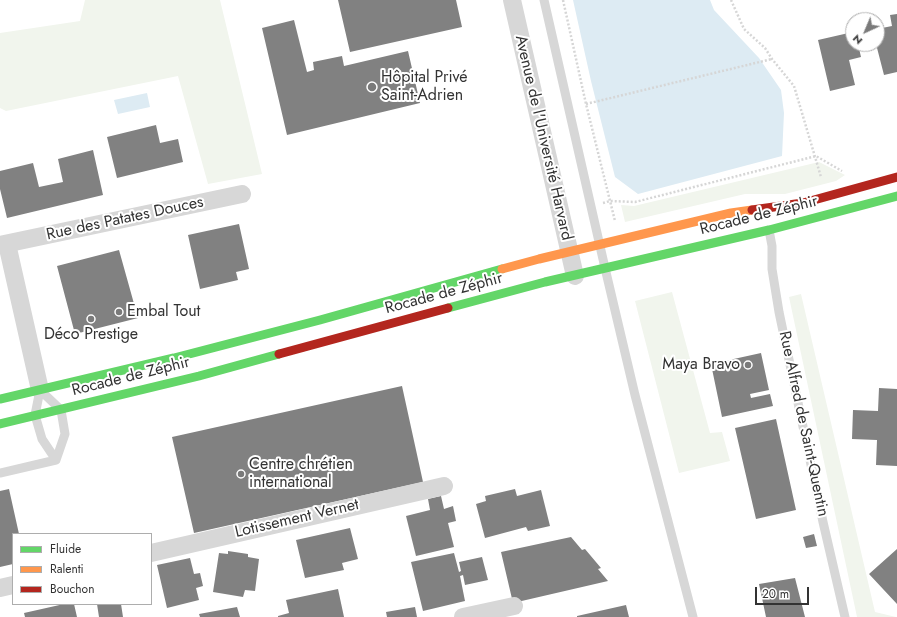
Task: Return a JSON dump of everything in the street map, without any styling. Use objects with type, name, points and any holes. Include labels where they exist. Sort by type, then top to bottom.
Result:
[{"type":"main road","name":"Rocade de Zéphir","points":[[0,399],[180,357],[599,244],[731,213],[803,203],[897,177]]},
{"type":"main road","name":"Rocade de Zéphir","points":[[0,424],[199,376],[537,284],[769,230],[897,196]]},
{"type":"street","name":"Avenue de l'Université Harvard","points":[[512,0],[575,276]]},
{"type":"street","name":"Rue des Patates Douces","points":[[40,390],[3,244],[242,194]]},
{"type":"street","name":"Lotissement Vernet","points":[[152,553],[444,486]]},
{"type":"street","points":[[0,588],[12,585]]},
{"type":"street","points":[[463,617],[514,606]]},
{"type":"lane","points":[[544,0],[635,395],[693,617]]},
{"type":"lane","name":"Rue Alfred de Saint-Quentin","points":[[769,230],[772,246],[772,269],[779,312],[845,617]]},
{"type":"lane","points":[[40,390],[60,410],[65,434],[56,460]]},
{"type":"lane","points":[[40,390],[35,416],[42,439],[56,460]]},
{"type":"lane","points":[[0,473],[56,460]]},
{"type":"path","points":[[563,0],[586,104],[615,222]]},
{"type":"path","points":[[731,0],[744,30],[765,48],[772,60],[794,86],[816,156],[822,182]]},
{"type":"path","points":[[586,104],[772,60]]},
{"type":"path","points":[[610,201],[635,202],[816,156],[848,175]]},
{"type":"shaded area","points":[[85,0],[220,0],[262,174],[208,184],[178,76],[6,111],[0,108],[0,33],[80,21]]},
{"type":"shaded area","points":[[573,0],[710,0],[714,10],[759,58],[781,90],[784,113],[782,156],[638,194],[615,177]]},
{"type":"shaded area","points":[[147,93],[150,107],[118,114],[114,100]]},
{"type":"shaded area","points":[[819,162],[845,175],[836,181],[785,194],[745,194],[625,222],[621,205],[634,206]]},
{"type":"shaded area","points":[[672,292],[710,433],[722,432],[730,461],[679,473],[635,301]]},
{"type":"shaded area","points":[[801,294],[875,612],[896,617],[857,617],[789,297]]},
{"type":"building","points":[[338,0],[456,0],[462,27],[350,52]]},
{"type":"building","points":[[897,14],[897,72],[884,75],[878,52],[885,52],[885,27],[892,26],[890,15]]},
{"type":"building","points":[[294,20],[307,72],[314,70],[313,62],[342,56],[344,66],[408,51],[420,103],[287,135],[262,28]]},
{"type":"building","points":[[845,34],[845,52],[860,52],[861,57],[849,60],[855,85],[830,91],[818,40]]},
{"type":"building","points":[[156,125],[160,143],[178,139],[183,162],[117,178],[107,137]]},
{"type":"building","points":[[93,150],[103,195],[7,218],[0,189],[0,171],[33,163],[39,187],[63,182],[58,159]]},
{"type":"building","points":[[239,224],[249,269],[236,272],[238,280],[200,289],[188,235]]},
{"type":"building","points":[[119,250],[138,318],[75,334],[57,266]]},
{"type":"building","points":[[761,353],[769,390],[750,394],[751,398],[770,394],[773,406],[722,417],[711,364]]},
{"type":"building","points":[[402,386],[423,482],[194,533],[172,437]]},
{"type":"building","points":[[879,388],[897,389],[897,466],[876,465],[877,440],[852,439],[853,410],[878,411]]},
{"type":"building","points":[[776,419],[796,510],[756,519],[735,428]]},
{"type":"building","points":[[9,489],[19,533],[12,533],[12,564],[0,567],[0,491]]},
{"type":"building","points":[[515,489],[517,496],[541,490],[550,526],[528,531],[526,527],[485,538],[476,504],[486,501],[485,496]]},
{"type":"building","points":[[441,496],[444,509],[453,506],[456,521],[448,523],[454,547],[416,556],[406,516],[430,510],[428,499]]},
{"type":"building","points":[[350,528],[358,559],[342,563],[344,570],[305,578],[296,540]]},
{"type":"building","points":[[814,534],[817,546],[806,548],[803,537]]},
{"type":"building","points":[[571,537],[582,550],[585,549],[601,568],[598,569],[608,581],[513,603],[501,552]]},
{"type":"building","points":[[897,549],[897,604],[869,574]]},
{"type":"building","points":[[228,551],[248,554],[248,557],[259,559],[255,591],[245,590],[243,597],[213,592],[219,553],[228,554]]},
{"type":"building","points":[[454,553],[459,572],[461,571],[459,562],[482,557],[488,580],[465,585],[463,575],[460,576],[465,601],[423,611],[411,562]]},
{"type":"building","points":[[190,558],[194,574],[200,573],[203,586],[196,588],[199,600],[167,608],[157,565]]},
{"type":"building","points":[[795,578],[805,617],[766,617],[759,584]]},
{"type":"building","points":[[338,589],[344,617],[278,617],[289,613],[286,600]]},
{"type":"building","points":[[60,605],[74,605],[77,617],[25,617],[24,613]]},
{"type":"building","points":[[97,605],[121,605],[123,617],[99,617]]},
{"type":"building","points":[[626,605],[629,617],[577,617],[577,616]]},
{"type":"building","points":[[237,607],[240,617],[200,617],[199,614]]},
{"type":"building","points":[[415,607],[417,617],[387,617],[386,612]]},
{"type":"traffic: fast","points":[[448,308],[545,282],[769,230],[897,196]]},
{"type":"traffic: fast","points":[[0,399],[174,358],[320,320],[502,269]]},
{"type":"traffic: fast","points":[[0,424],[199,376],[279,354]]},
{"type":"traffic: slow","points":[[502,269],[731,213],[752,210]]},
{"type":"traffic: jam","points":[[752,210],[803,203],[897,177]]},
{"type":"traffic: jam","points":[[279,354],[448,308]]},
{"type":"place","name":"Hôpital Privé Saint-Adrien","points":[[372,87]]},
{"type":"place","name":"Embal Tout","points":[[119,312]]},
{"type":"place","name":"Déco Prestige","points":[[91,319]]},
{"type":"place","name":"Maya Bravo","points":[[748,365]]},
{"type":"place","name":"Centre chrétien international","points":[[241,474]]}]
